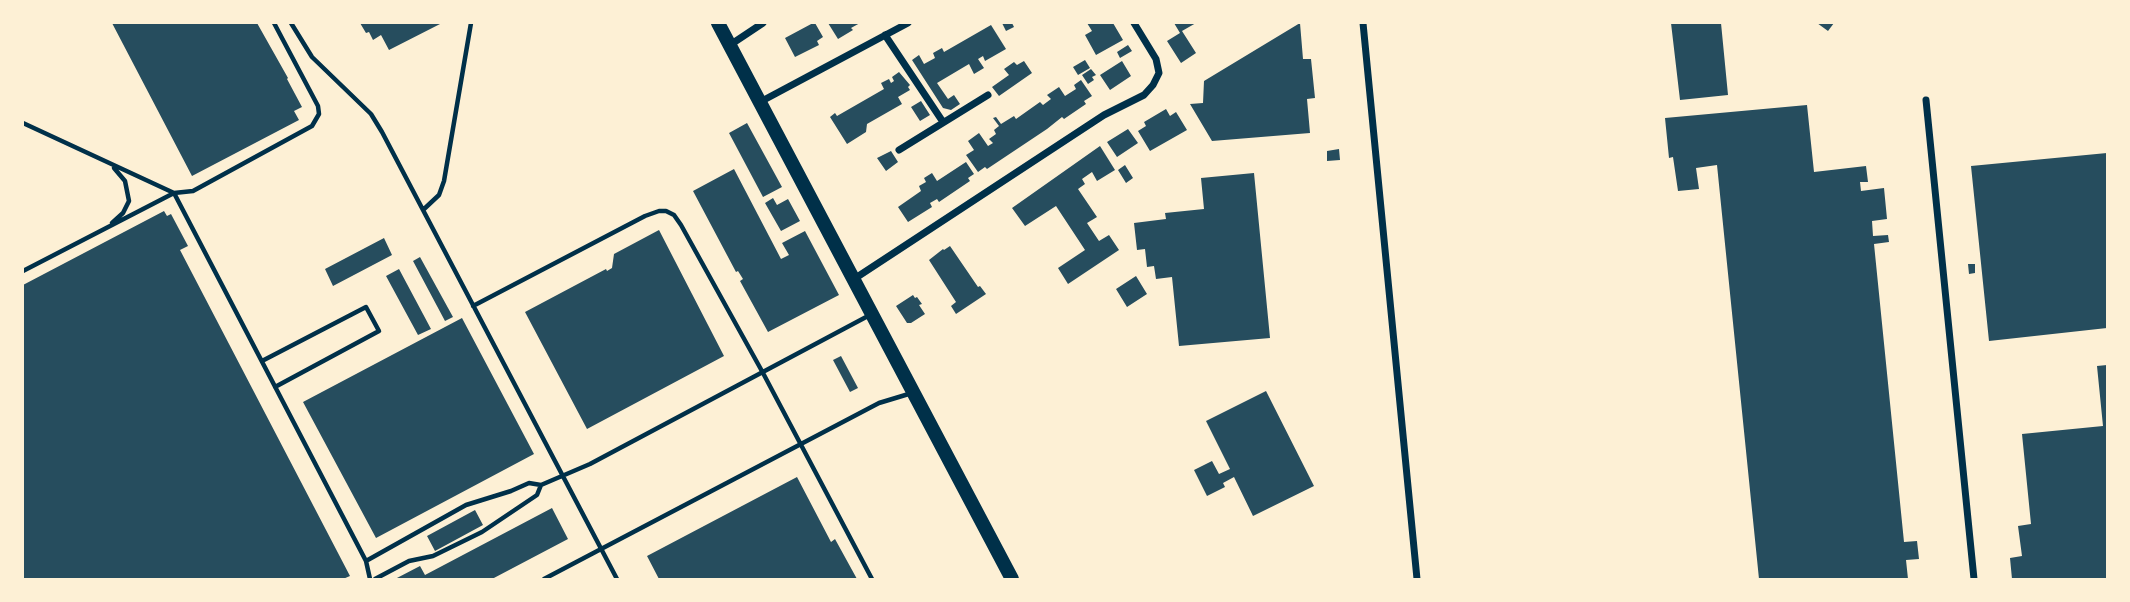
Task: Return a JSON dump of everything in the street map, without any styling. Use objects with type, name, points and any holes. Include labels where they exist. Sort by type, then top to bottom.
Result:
[{"type":"main road","points":[[718,23],[1012,579]]},
{"type":"street","points":[[730,45],[763,23]]},
{"type":"street","points":[[760,102],[908,23]]},
{"type":"street","points":[[854,279],[1104,115],[1144,95],[1159,73],[1156,59],[1134,23]]},
{"type":"street","points":[[1363,23],[1417,579]]},
{"type":"street","points":[[885,35],[943,122]]},
{"type":"street","points":[[899,150],[988,94]]},
{"type":"street","points":[[1926,100],[1974,579]]},
{"type":"lane","points":[[23,271],[174,193],[193,191],[312,126],[319,114],[318,106],[274,23]]},
{"type":"lane","points":[[291,23],[312,57],[371,114],[617,579]]},
{"type":"lane","points":[[423,210],[439,195],[444,181],[471,23]]},
{"type":"lane","points":[[23,123],[174,193],[366,561],[370,579]]},
{"type":"lane","points":[[108,163],[125,181],[129,201],[123,213],[108,226]]},
{"type":"lane","points":[[474,306],[645,216],[659,211],[674,215],[763,373],[872,579]]},
{"type":"lane","points":[[262,361],[366,307],[379,331],[275,387]]},
{"type":"lane","points":[[366,561],[466,505],[529,483],[541,485],[590,464],[872,314]]},
{"type":"lane","points":[[544,579],[879,403],[913,393]]},
{"type":"lane","points":[[375,579],[409,561],[433,556],[482,532],[537,495],[541,485]]},
{"type":"building","points":[[112,23],[257,23],[302,107],[294,111],[299,120],[192,176]]},
{"type":"building","points":[[360,23],[442,23],[389,50],[381,35],[373,40]]},
{"type":"building","points":[[813,23],[823,37],[817,41],[819,45],[795,57],[785,38]]},
{"type":"building","points":[[828,23],[860,23],[838,39]]},
{"type":"building","points":[[1002,23],[1012,23],[1014,27],[1006,31]]},
{"type":"building","points":[[1087,23],[1113,23],[1123,40],[1096,55],[1085,35],[1092,31]]},
{"type":"building","points":[[1174,23],[1196,23],[1182,31],[1196,53],[1181,63],[1167,41],[1180,33]]},
{"type":"building","points":[[1300,23],[1303,59],[1311,59],[1315,98],[1307,99],[1310,133],[1212,141],[1190,104],[1203,103],[1204,81]]},
{"type":"building","points":[[1671,23],[1721,23],[1728,95],[1680,100]]},
{"type":"building","points":[[1817,23],[1834,23],[1828,31]]},
{"type":"building","points":[[991,25],[1006,49],[985,61],[983,56],[978,59],[984,68],[974,74],[969,64],[937,83],[948,99],[954,95],[960,104],[951,110],[943,108],[912,60],[919,55],[924,64],[935,58],[933,53],[942,48],[944,52]]},
{"type":"building","points":[[1128,45],[1132,51],[1120,58],[1117,52]]},
{"type":"building","points":[[1085,60],[1090,68],[1078,75],[1073,67]]},
{"type":"building","points":[[1024,61],[1032,73],[999,96],[992,87],[1009,75],[1004,69],[1014,62],[1017,65]]},
{"type":"building","points":[[1122,61],[1131,76],[1110,90],[1100,75]]},
{"type":"building","points":[[1091,69],[1096,75],[1088,84],[1082,75]]},
{"type":"building","points":[[899,72],[910,85],[910,90],[898,97],[902,104],[867,124],[866,132],[847,144],[830,117],[835,113],[837,116],[884,89],[881,83],[889,79],[891,83],[894,81],[892,77]]},
{"type":"building","points":[[1081,80],[1092,96],[1084,101],[1086,104],[1064,119],[1062,117],[987,169],[985,167],[978,172],[966,155],[974,150],[968,141],[979,133],[988,146],[993,143],[989,139],[996,134],[994,130],[999,126],[993,118],[996,117],[1001,124],[1014,116],[1016,119],[1040,102],[1043,105],[1051,99],[1047,95],[1059,87],[1065,96],[1076,89],[1074,85]]},
{"type":"building","points":[[921,101],[930,115],[920,121],[911,107]]},
{"type":"building","points":[[1807,105],[1814,172],[1866,166],[1868,182],[1860,182],[1861,191],[1884,188],[1887,219],[1872,221],[1873,236],[1888,235],[1889,242],[1874,244],[1904,542],[1917,541],[1919,559],[1906,560],[1908,579],[1759,579],[1717,165],[1696,168],[1699,189],[1678,191],[1673,157],[1669,158],[1665,118]]},
{"type":"building","points":[[1166,109],[1170,116],[1176,112],[1187,130],[1150,151],[1138,131],[1146,126],[1144,122]]},
{"type":"building","points":[[747,123],[782,187],[763,197],[729,133]]},
{"type":"building","points":[[1128,129],[1138,143],[1117,157],[1107,142]]},
{"type":"building","points":[[1100,146],[1115,170],[1097,181],[1092,172],[1082,179],[1085,184],[1078,189],[1097,217],[1087,223],[1099,241],[1109,235],[1119,250],[1068,284],[1058,268],[1085,250],[1056,206],[1025,226],[1012,208]]},
{"type":"building","points":[[1339,149],[1340,160],[1327,161],[1327,151]]},
{"type":"building","points":[[891,151],[898,162],[886,171],[877,158]]},
{"type":"building","points":[[2107,153],[2107,328],[1989,341],[1971,166]]},
{"type":"building","points":[[966,162],[974,174],[968,178],[970,181],[939,202],[937,199],[930,203],[932,207],[908,222],[898,207],[921,191],[919,186],[926,182],[924,178],[932,173],[937,181]]},
{"type":"building","points":[[1125,165],[1133,178],[1126,183],[1118,170]]},
{"type":"building","points":[[734,169],[781,259],[789,255],[782,243],[805,231],[839,295],[768,332],[740,281],[743,279],[738,271],[736,272],[693,191]]},
{"type":"building","points":[[1254,173],[1270,338],[1179,346],[1172,277],[1156,279],[1154,266],[1147,267],[1145,249],[1137,250],[1134,223],[1166,219],[1165,213],[1204,209],[1201,178]]},
{"type":"building","points":[[773,198],[777,205],[788,199],[800,221],[781,231],[765,203]]},
{"type":"building","points":[[164,211],[167,216],[171,214],[188,246],[180,250],[350,576],[343,579],[23,579],[23,285]]},
{"type":"building","points":[[659,230],[724,356],[587,429],[525,312],[612,268],[614,254]]},
{"type":"building","points":[[384,238],[392,255],[333,286],[325,269]]},
{"type":"building","points":[[950,246],[978,287],[986,294],[956,314],[951,306],[956,302],[929,260]]},
{"type":"building","points":[[420,257],[453,317],[445,321],[413,261]]},
{"type":"building","points":[[1968,264],[1975,264],[1975,273],[1969,274]]},
{"type":"building","points":[[399,269],[431,329],[418,335],[386,276]]},
{"type":"building","points":[[1136,276],[1147,294],[1127,307],[1116,289]]},
{"type":"building","points":[[913,295],[922,304],[919,305],[925,314],[907,323],[896,306]]},
{"type":"building","points":[[462,318],[534,454],[376,538],[303,402]]},
{"type":"building","points":[[841,356],[858,388],[850,392],[833,360]]},
{"type":"building","points":[[2107,365],[2107,579],[2012,579],[2010,558],[2022,556],[2018,526],[2031,524],[2022,434],[2103,426],[2097,366]]},
{"type":"building","points":[[1266,391],[1314,486],[1253,516],[1234,477],[1223,483],[1225,487],[1207,496],[1194,470],[1212,461],[1219,474],[1230,469],[1206,421]]},
{"type":"building","points":[[797,477],[831,542],[835,539],[857,579],[659,579],[647,556]]},
{"type":"building","points":[[552,508],[568,539],[492,579],[395,579],[420,566],[425,575]]},
{"type":"building","points":[[475,510],[483,525],[435,551],[427,536]]}]
